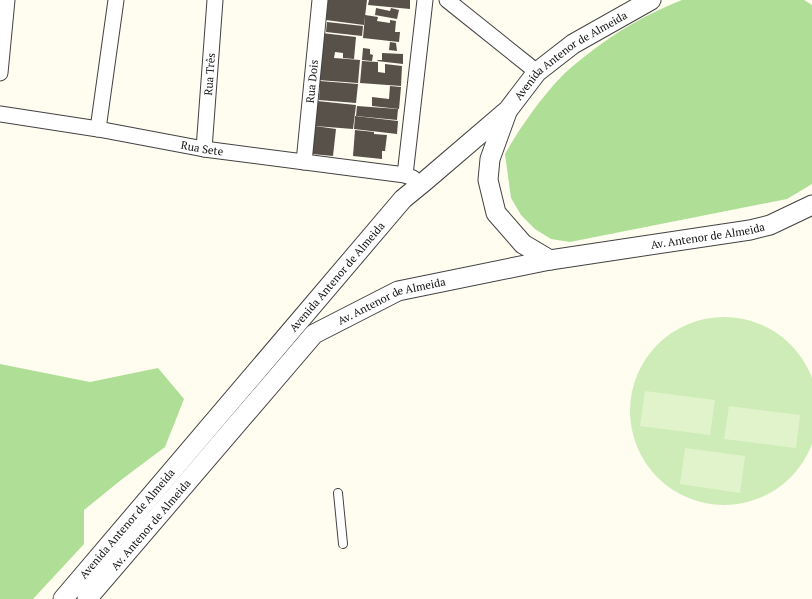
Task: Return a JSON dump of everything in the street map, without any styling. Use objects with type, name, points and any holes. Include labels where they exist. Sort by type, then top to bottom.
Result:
[{"type":"street","points":[[0,73],[7,0]]},
{"type":"street","points":[[98,129],[116,0]]},
{"type":"street","name":"Rua Três","points":[[204,149],[216,0]]},
{"type":"street","name":"Rua Dois","points":[[304,162],[320,0]]},
{"type":"street","points":[[405,175],[425,0]]},
{"type":"street","points":[[447,0],[537,72]]},
{"type":"street","name":"Avenida Antenor de Almeida","points":[[63,599],[403,199],[508,110],[537,72],[573,44],[651,0]]},
{"type":"street","points":[[508,110],[490,159],[488,180],[496,213],[523,244],[550,260]]},
{"type":"street","name":"Rua Sete","points":[[0,114],[98,129],[204,149],[405,175],[425,181]]},
{"type":"street","name":"Av. Antenor de Almeida","points":[[87,599],[314,334],[398,291],[550,260],[750,230],[770,225],[812,205]]},
{"type":"lane","points":[[338,493],[343,544]]},
{"type":"green space","points":[[682,0],[804,0],[812,5],[812,184],[787,199],[570,242],[551,239],[535,229],[521,215],[511,198],[505,154],[540,101],[556,82],[570,69],[595,48],[619,32],[656,11]]},
{"type":"green space","points":[[715,317],[733,317],[760,324],[784,338],[791,344],[797,351],[811,375],[818,402],[818,420],[811,447],[797,471],[791,478],[784,484],[760,498],[733,505],[715,505],[697,501],[680,494],[664,484],[651,471],[641,455],[634,438],[630,420],[630,402],[634,384],[641,367],[651,351],[664,338],[680,328],[697,321]]},
{"type":"green space","points":[[0,364],[90,382],[158,368],[184,399],[165,447],[84,510],[84,544],[33,599],[0,599]]},
{"type":"green space","points":[[645,391],[715,400],[710,435],[640,426]]},
{"type":"green space","points":[[729,406],[800,415],[796,448],[724,439]]},
{"type":"green space","points":[[685,448],[745,456],[740,493],[680,484]]},
{"type":"building","points":[[328,0],[367,0],[364,25],[326,20]]},
{"type":"building","points":[[369,0],[410,0],[410,9],[368,5]]},
{"type":"building","points":[[376,8],[390,11],[391,8],[399,10],[397,19],[375,15]]},
{"type":"building","points":[[365,15],[378,17],[377,21],[390,23],[390,20],[396,21],[395,32],[400,32],[399,42],[363,38]]},
{"type":"building","points":[[327,22],[363,26],[362,36],[326,32]]},
{"type":"building","points":[[322,33],[356,37],[354,59],[343,58],[343,53],[335,52],[334,58],[360,60],[358,83],[318,80]]},
{"type":"building","points":[[390,42],[396,43],[397,51],[389,50]]},
{"type":"building","points":[[363,48],[370,49],[370,54],[373,55],[372,61],[362,60]]},
{"type":"building","points":[[382,53],[403,54],[403,64],[377,61],[382,60]]},
{"type":"building","points":[[362,61],[378,62],[378,72],[385,73],[385,64],[402,66],[401,86],[360,83]]},
{"type":"building","points":[[320,81],[358,84],[356,103],[319,100]]},
{"type":"building","points":[[390,86],[401,87],[399,109],[372,106],[372,97],[389,99]]},
{"type":"building","points":[[317,101],[356,105],[353,129],[315,126]]},
{"type":"building","points":[[357,106],[398,109],[397,120],[356,116]]},
{"type":"building","points":[[355,116],[398,121],[397,134],[354,129]]},
{"type":"building","points":[[315,126],[336,129],[333,156],[312,154]]},
{"type":"building","points":[[355,130],[387,135],[385,151],[382,151],[382,159],[353,156]]}]
